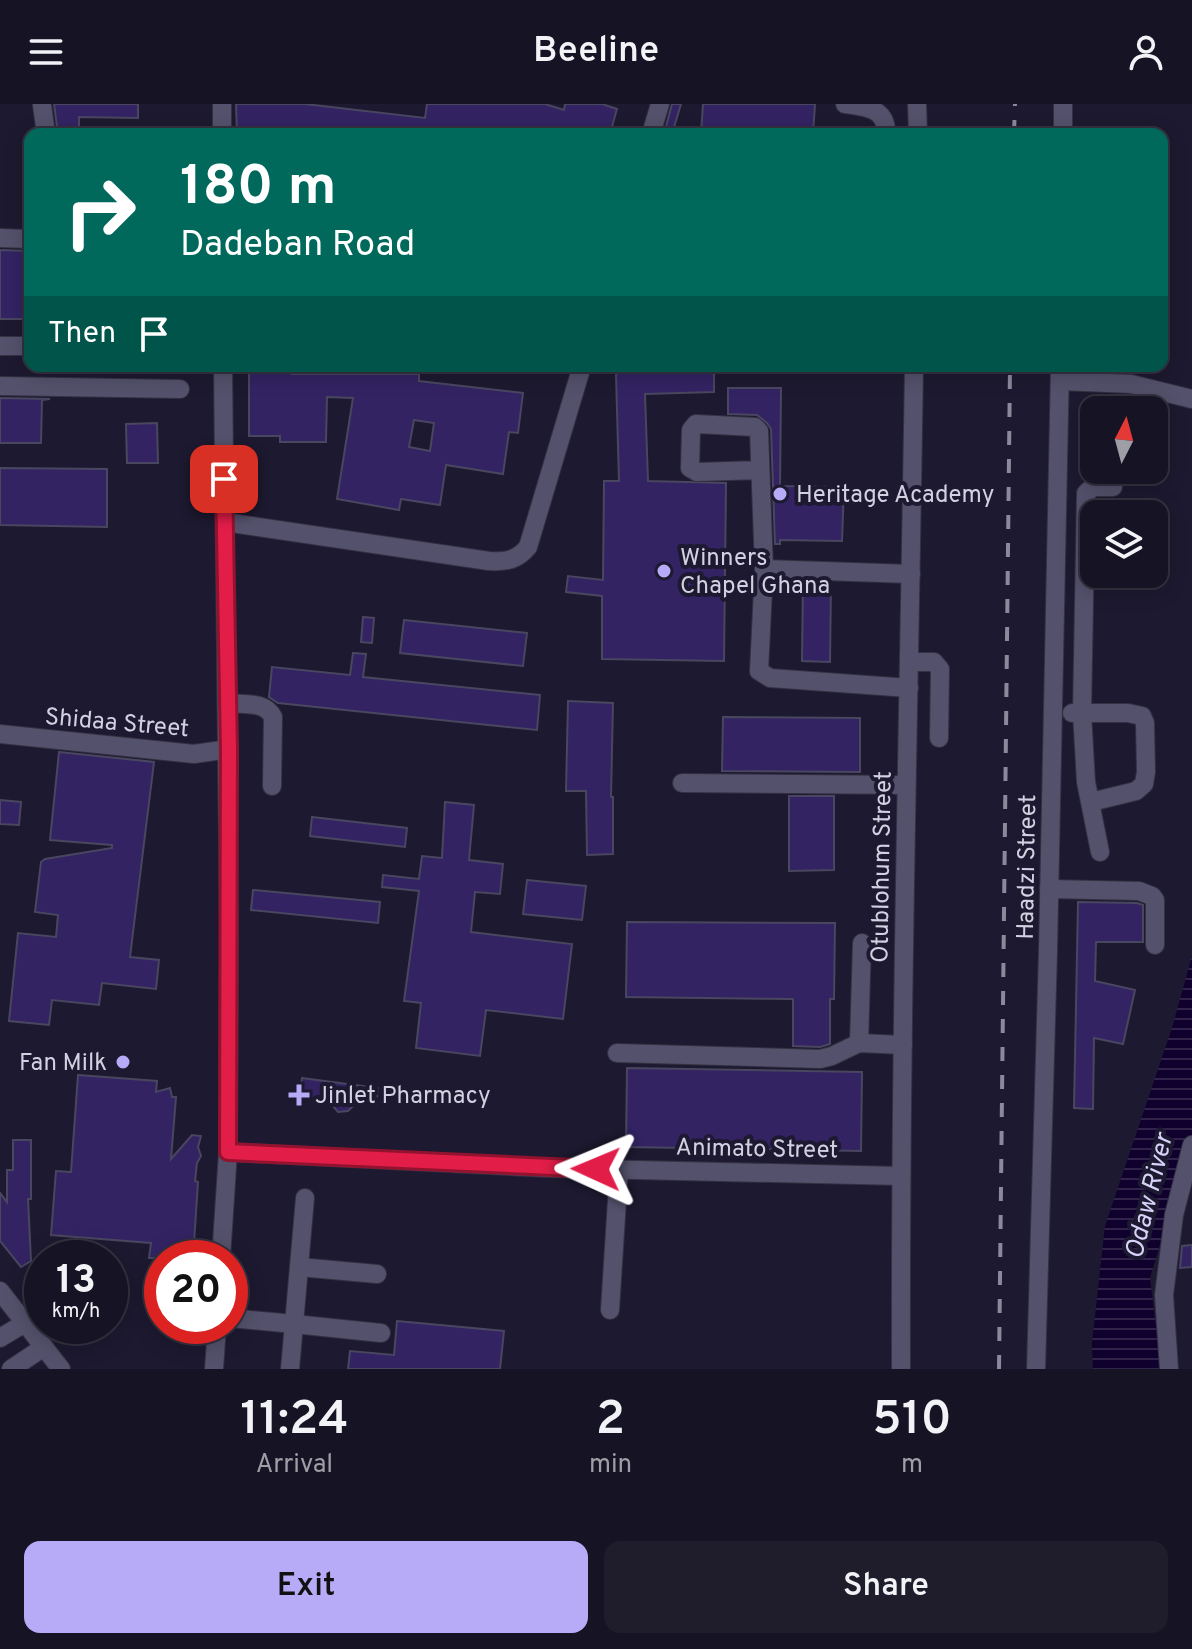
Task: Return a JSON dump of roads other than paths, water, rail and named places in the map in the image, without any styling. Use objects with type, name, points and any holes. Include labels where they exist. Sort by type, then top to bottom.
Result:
[{"type":"street","points":[[222,104],[222,128]]},
{"type":"street","points":[[653,128],[660,104]]},
{"type":"street","points":[[845,104],[873,109],[881,114],[886,128]]},
{"type":"street","points":[[917,104],[918,128]]},
{"type":"street","points":[[1063,104],[1063,128]]},
{"type":"street","points":[[42,105],[45,128]]},
{"type":"street","points":[[0,238],[24,239]]},
{"type":"street","points":[[0,346],[24,346]]},
{"type":"street","points":[[222,1240],[228,1152],[229,749],[223,372]]},
{"type":"street","points":[[225,522],[489,561],[505,562],[519,558],[528,547],[580,372]]},
{"type":"street","name":"Otublohum Street","points":[[901,1369],[905,785],[914,372]]},
{"type":"street","points":[[1060,373],[1131,384],[1192,399]]},
{"type":"street","name":"Haadzi Street","points":[[1036,1369],[1060,373]]},
{"type":"street","points":[[0,386],[180,389]]},
{"type":"street","points":[[760,470],[764,569],[759,671],[770,678],[909,688]]},
{"type":"street","points":[[1086,500],[1086,493],[1093,487],[1113,487]]},
{"type":"street","points":[[1057,536],[1080,539]]},
{"type":"street","points":[[764,569],[911,574]]},
{"type":"street","points":[[1084,588],[1082,713],[1086,782],[1100,852]]},
{"type":"street","points":[[910,662],[934,662],[940,669],[939,738]]},
{"type":"street","points":[[228,703],[263,706],[270,711],[273,717],[272,786]]},
{"type":"street","points":[[1054,714],[1128,713],[1142,716],[1145,723],[1144,784],[1136,791],[1091,802]]},
{"type":"street","name":"Shidaa Street","points":[[0,734],[194,754],[229,749]]},
{"type":"street","points":[[682,783],[905,785]]},
{"type":"street","points":[[1049,889],[1139,891],[1152,896],[1155,900],[1155,945]]},
{"type":"street","points":[[859,1043],[862,943]]},
{"type":"street","points":[[617,1053],[820,1059],[859,1043],[903,1045]]},
{"type":"street","points":[[1169,1369],[1164,1295],[1174,1215],[1192,1145]]},
{"type":"street","name":"Animato Street","points":[[228,1152],[619,1169],[901,1176]]},
{"type":"street","points":[[610,1310],[619,1169]]},
{"type":"street","points":[[290,1369],[305,1198]]},
{"type":"street","points":[[299,1267],[377,1274]]},
{"type":"street","points":[[0,1291],[24,1322]]},
{"type":"street","points":[[248,1320],[381,1333]]},
{"type":"street","points":[[0,1338],[24,1324]]},
{"type":"street","points":[[42,1344],[61,1369]]},
{"type":"street","points":[[214,1369],[216,1344]]},
{"type":"street","points":[[11,1369],[44,1347]]},
{"type":"water","name":"Odaw River","points":[[1192,956],[1192,1137],[1150,1278],[1161,1369],[1093,1369],[1092,1343],[1105,1226],[1172,1028]]},
{"type":"railway","points":[[1014,128],[1015,104]]},
{"type":"railway","points":[[999,1369],[1010,372]]},
{"type":"place","name":"Heritage Academy","points":[[780,494]]},
{"type":"place","name":"Winners Chapel Ghana","points":[[664,571]]},
{"type":"place","name":"Fan Milk","points":[[123,1062]]},
{"type":"place","name":"Jinlet Pharmacy","points":[[299,1095]]}]
